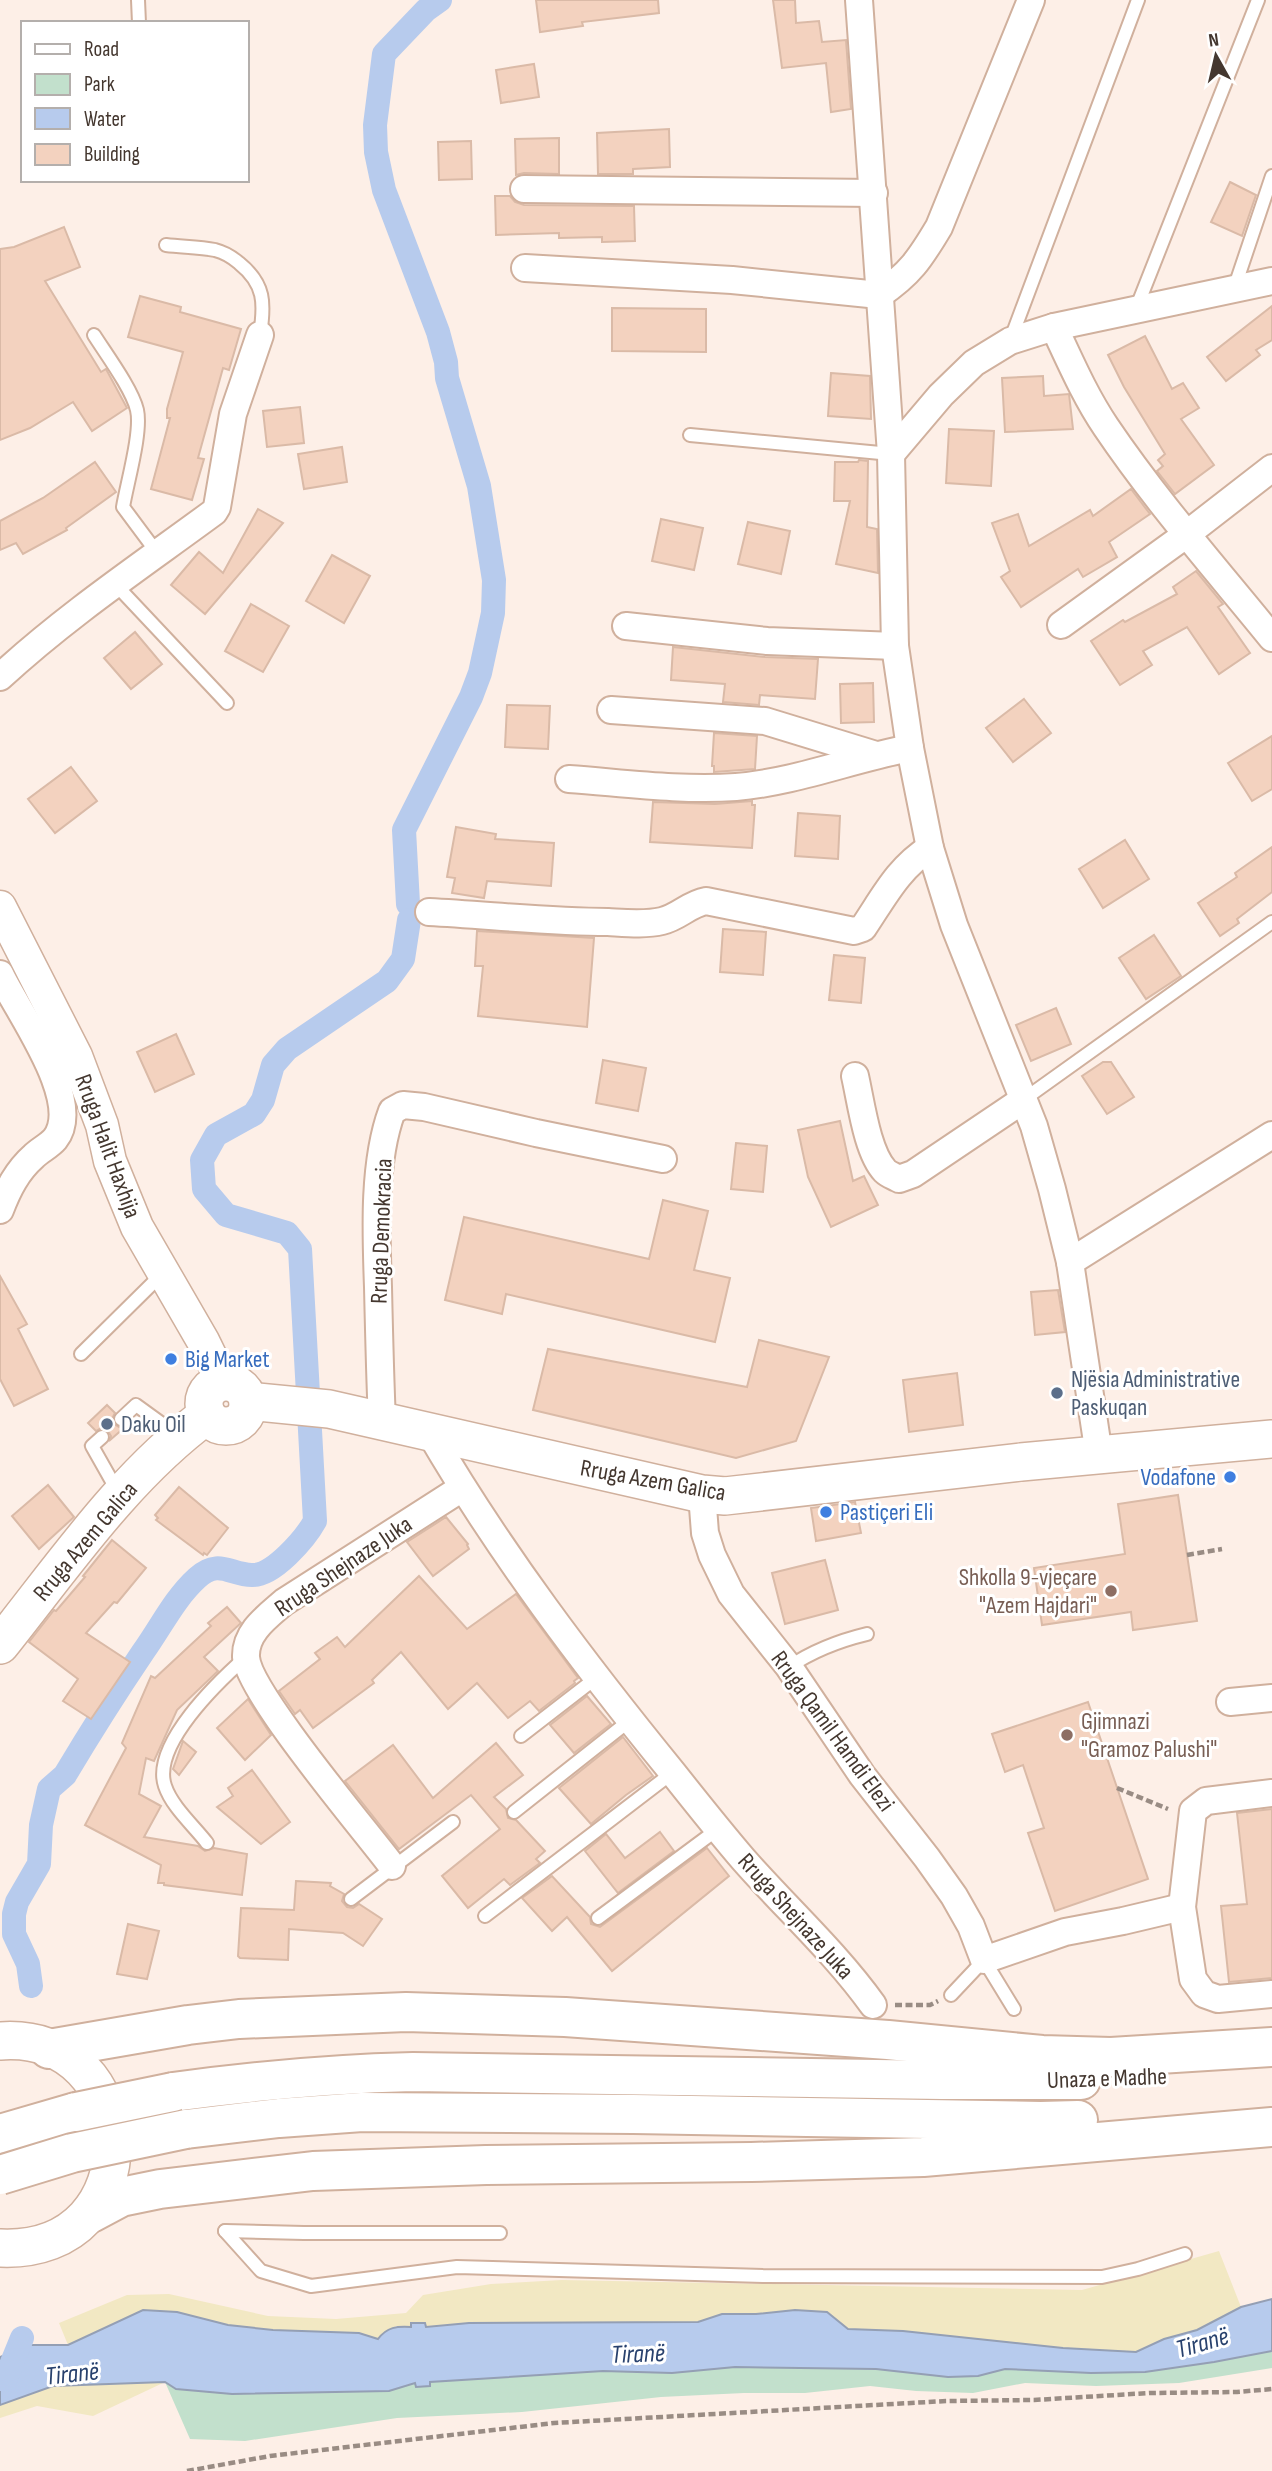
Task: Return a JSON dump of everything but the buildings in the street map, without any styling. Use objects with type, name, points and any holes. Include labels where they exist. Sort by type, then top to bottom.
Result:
[{"type":"highway","points":[[50,2049],[239,2019],[406,2012],[565,2017],[888,2040],[1042,2055],[1111,2057],[1272,2047]]},
{"type":"highway","name":"Unaza e Madhe","points":[[0,2134],[76,2112],[173,2092],[269,2079],[338,2074],[400,2072],[1057,2081],[1272,2069]]},
{"type":"highway","points":[[0,2175],[72,2153],[186,2129],[362,2112],[1041,2121],[1174,2116],[1272,2108]]},
{"type":"highway","points":[[91,2213],[121,2197],[160,2189],[313,2171],[923,2157],[1272,2127]]},
{"type":"main road","points":[[193,1426],[204,1409],[206,1394],[211,1389],[236,1392]]},
{"type":"main road","name":"Rruga Azem Galica","points":[[236,1392],[291,1405],[329,1409],[702,1494],[743,1495],[1021,1462],[1272,1439]]},
{"type":"main road","name":"Rruga Azem Galica","points":[[0,1645],[120,1496],[193,1426]]},
{"type":"main road","points":[[0,2248],[16,2249],[42,2244],[66,2233],[91,2213],[105,2186],[114,2146],[106,2106],[90,2080],[68,2058],[30,2043],[3,2039]]},
{"type":"street","points":[[859,0],[891,454],[895,646],[910,748],[930,848],[954,925],[1034,1126],[1052,1189],[1070,1262],[1099,1455]]},
{"type":"street","points":[[525,268],[732,280],[879,295],[904,278],[921,258],[939,227],[1031,0]]},
{"type":"street","points":[[524,189],[874,193]]},
{"type":"street","points":[[891,454],[941,395],[974,363],[1010,341],[1054,327],[1272,281]]},
{"type":"street","points":[[1054,327],[1078,378],[1106,426],[1187,534],[1271,636]]},
{"type":"street","points":[[0,677],[26,653],[214,512],[217,508],[233,414],[260,335]]},
{"type":"street","points":[[1061,625],[1187,534],[1272,468]]},
{"type":"street","points":[[626,626],[767,641],[895,646]]},
{"type":"street","points":[[611,710],[765,720],[876,755]]},
{"type":"street","points":[[569,779],[686,787],[737,787],[795,778],[910,748]]},
{"type":"street","points":[[429,912],[580,922],[643,923],[662,921],[693,904],[706,901],[853,931],[863,928],[900,872],[912,859],[930,848]]},
{"type":"street","name":"Rruga Halit Haxhija","points":[[4,921],[76,1056],[103,1125],[110,1161],[137,1227],[209,1353],[236,1392]]},
{"type":"street","points":[[0,974],[51,1071],[62,1106],[62,1127],[54,1140],[23,1167],[9,1187],[0,1210]]},
{"type":"street","points":[[855,1076],[878,1162],[887,1173],[899,1179],[913,1174],[1023,1100]]},
{"type":"street","name":"Rruga Demokracia","points":[[382,1421],[376,1231],[378,1186],[387,1124],[392,1111],[403,1105],[424,1107],[663,1158]]},
{"type":"street","points":[[1070,1262],[1272,1135]]},
{"type":"street","points":[[1242,1153],[1272,1156]]},
{"type":"street","name":"Rruga Shejnaze Juka","points":[[430,1433],[462,1488],[629,1721],[744,1860],[849,1972],[873,2005]]},
{"type":"street","name":"Rruga Shejnaze Juka","points":[[246,1657],[251,1635],[263,1620],[284,1602],[462,1488]]},
{"type":"street","name":"Rruga Qamil Hamdi Elezi","points":[[702,1494],[705,1533],[731,1594],[789,1667],[862,1776],[954,1896],[971,1926],[984,1960]]},
{"type":"street","points":[[246,1657],[254,1680],[291,1735],[392,1866]]},
{"type":"street","points":[[1230,1702],[1272,1698]]},
{"type":"street","points":[[1272,1793],[1206,1801],[1193,1811],[1182,1907],[1189,1969],[1204,1994],[1233,2000],[1272,1994]]},
{"type":"street","points":[[984,1960],[1065,1932],[1182,1907]]},
{"type":"lane","points":[[138,0],[139,21]]},
{"type":"lane","points":[[1010,341],[1138,0]]},
{"type":"lane","points":[[1135,311],[1258,0]]},
{"type":"lane","points":[[1234,289],[1272,176]]},
{"type":"lane","points":[[166,245],[216,250],[233,258],[251,273],[261,291],[263,314],[260,335]]},
{"type":"lane","points":[[94,335],[137,410],[134,448],[123,507],[158,554]]},
{"type":"lane","points":[[690,435],[891,454]]},
{"type":"lane","points":[[116,584],[227,703]]},
{"type":"lane","points":[[1023,1100],[1272,922]]},
{"type":"lane","points":[[82,1354],[163,1272]]},
{"type":"lane","points":[[121,1419],[136,1405],[193,1426]]},
{"type":"lane","points":[[102,1437],[92,1446],[120,1496]]},
{"type":"lane","points":[[789,1667],[826,1645],[867,1634]]},
{"type":"lane","points":[[207,1843],[165,1787],[164,1766],[181,1729],[206,1693],[246,1657]]},
{"type":"lane","points":[[521,1736],[596,1678]]},
{"type":"lane","points":[[514,1812],[629,1721]]},
{"type":"lane","points":[[485,1916],[672,1773]]},
{"type":"lane","points":[[351,1899],[453,1822]]},
{"type":"lane","points":[[598,1918],[718,1829]]},
{"type":"lane","points":[[951,1995],[984,1960],[1014,2010]]},
{"type":"lane","points":[[500,2233],[225,2231],[261,2271],[311,2286],[457,2267],[763,2276],[1102,2277],[1185,2254]]},
{"type":"path","points":[[1187,1555],[1222,1549]]},
{"type":"path","points":[[1117,1788],[1159,1806],[1193,1811]]},
{"type":"path","points":[[873,2005],[930,2005],[951,1995]]},
{"type":"path","points":[[187,2471],[270,2456],[554,2423],[946,2401],[1034,2400],[1272,2389]]},
{"type":"green space","points":[[1272,2351],[1272,2368],[1179,2383],[1096,2386],[1025,2383],[973,2393],[870,2386],[805,2393],[661,2397],[522,2412],[397,2418],[245,2441],[190,2439],[165,2382],[177,2389],[232,2394],[389,2391],[416,2383],[430,2386],[429,2382],[603,2371],[672,2373],[735,2367],[876,2369],[948,2377],[978,2376],[1005,2369],[1145,2372]]},
{"type":"sand","points":[[1219,2251],[1241,2307],[1197,2330],[1164,2339],[1136,2352],[1063,2348],[903,2331],[848,2329],[827,2312],[722,2314],[698,2322],[469,2323],[425,2327],[425,2323],[412,2323],[411,2327],[396,2326],[378,2339],[359,2333],[273,2330],[228,2325],[177,2312],[143,2310],[68,2345],[59,2323],[127,2295],[169,2294],[268,2316],[336,2319],[406,2313],[423,2295],[491,2284],[562,2280],[1082,2290]]},
{"type":"sand","points":[[165,2382],[93,2416],[37,2406],[0,2418],[0,2405],[53,2386]]},
{"type":"water","name":"Tiranë","points":[[1272,2299],[1272,2351],[1145,2372],[1091,2373],[1005,2369],[978,2376],[948,2377],[876,2369],[735,2367],[672,2373],[603,2371],[430,2382],[430,2386],[416,2387],[415,2383],[389,2391],[232,2394],[176,2389],[165,2382],[53,2386],[0,2405],[0,2357],[30,2345],[68,2345],[143,2310],[177,2312],[228,2325],[273,2330],[359,2333],[378,2339],[397,2327],[411,2327],[411,2323],[425,2323],[426,2327],[469,2323],[698,2322],[722,2314],[795,2310],[827,2312],[848,2329],[903,2331],[1063,2348],[1136,2352],[1164,2339],[1197,2330],[1241,2307]]},
{"type":"waterway","points":[[408,904],[404,830],[471,697],[480,673],[493,613],[494,580],[479,486],[447,378],[438,332],[384,190],[376,152],[375,125],[384,54],[426,10],[440,0]]},
{"type":"waterway","points":[[31,1986],[28,1964],[14,1934],[14,1914],[17,1902],[39,1864],[41,1825],[49,1789],[65,1775],[123,1682],[189,1586],[212,1569],[252,1575],[269,1570],[296,1546],[315,1521],[300,1249],[287,1233],[226,1215],[204,1189],[202,1160],[216,1135],[254,1114],[263,1100],[273,1065],[287,1049],[387,981],[403,959],[409,920]]},
{"type":"waterway","points":[[5,2380],[22,2338]]},
{"type":"place","name":"Big Market","points":[[171,1359]]},
{"type":"place","name":"Njësia Administrative Paskuqan","points":[[1057,1393]]},
{"type":"place","name":"Daku Oil","points":[[107,1424]]},
{"type":"place","name":"Vodafone","points":[[1230,1477]]},
{"type":"place","name":"Pastiçeri Eli","points":[[826,1512]]},
{"type":"place","name":"Shkolla 9-vjeçare \"Azem Hajdari\"","points":[[1111,1591]]},
{"type":"place","name":"Gjimnazi \"Gramoz Palushi\"","points":[[1067,1735]]}]
